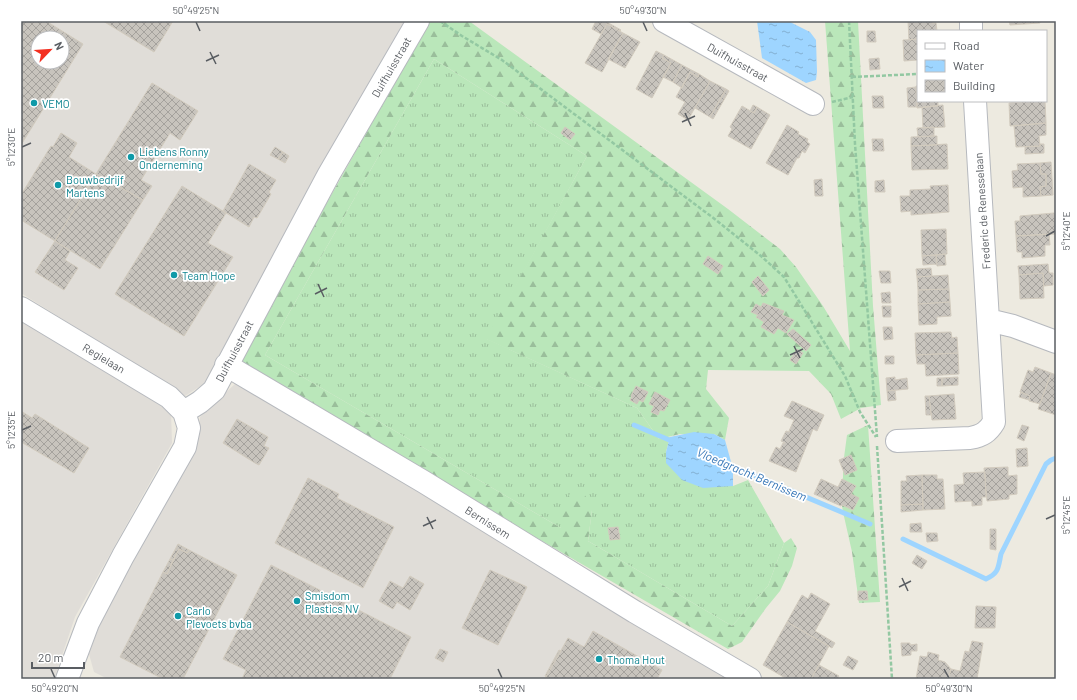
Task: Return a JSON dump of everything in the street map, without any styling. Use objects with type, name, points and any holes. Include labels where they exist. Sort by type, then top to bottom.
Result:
[{"type":"street","name":"Duifhuisstraat","points":[[184,412],[200,402],[214,390],[329,174],[418,21]]},
{"type":"street","name":"Duifhuisstraat","points":[[664,21],[813,104]]},
{"type":"street","name":"Frederic de Renesselaan","points":[[887,440],[978,437],[985,434],[994,422],[975,102]]},
{"type":"street","name":"Regielaan","points":[[21,308],[169,397],[184,412]]},
{"type":"street","points":[[988,320],[1013,326],[1056,342]]},
{"type":"street","name":"Bernissem","points":[[226,365],[417,478],[635,612],[750,679]]},
{"type":"street","points":[[74,677],[88,623],[123,556],[185,447],[189,428],[184,412]]},
{"type":"path","points":[[440,21],[502,60],[716,220],[784,276],[845,376],[860,412],[887,440]]},
{"type":"path","points":[[849,21],[856,152],[887,440],[892,679]]},
{"type":"path","points":[[852,77],[917,74]]},
{"type":"shaded area","points":[[21,21],[407,21],[205,383],[185,396],[21,293]]},
{"type":"shaded area","points":[[21,318],[171,411],[172,443],[75,617],[54,679],[21,679]]},
{"type":"shaded area","points":[[237,382],[738,679],[108,679],[94,672],[89,654],[101,621],[197,443],[200,417]]},
{"type":"green space","points":[[429,21],[469,21],[728,209],[780,249],[796,267],[823,306],[850,351],[825,21],[858,21],[873,306],[881,405],[861,408],[841,419],[831,394],[809,371],[708,370],[706,389],[729,418],[725,440],[714,434],[680,434],[659,439],[637,408],[486,339],[587,156],[434,59],[265,355],[561,528],[559,509],[570,494],[584,493],[592,510],[588,541],[732,626],[768,586],[784,543],[791,538],[797,548],[792,566],[780,591],[742,642],[728,649],[251,372],[242,362],[242,354]]},
{"type":"green space","points":[[434,59],[587,156],[487,339],[637,408],[659,439],[670,437],[666,452],[733,486],[748,480],[784,543],[768,586],[732,626],[588,541],[592,510],[561,528],[265,355]]},
{"type":"green space","points":[[868,425],[880,602],[859,603],[852,552],[841,499],[847,435]]},
{"type":"water","points":[[757,21],[788,21],[810,32],[816,40],[816,80],[806,83],[762,58]]},
{"type":"water","points":[[694,432],[714,434],[725,440],[733,469],[733,486],[703,488],[682,480],[666,463],[666,452],[670,437]]},
{"type":"building","name":"VEMO","points":[[21,21],[46,21],[60,30],[30,30],[30,70],[67,70],[21,145]]},
{"type":"building","points":[[103,21],[173,21],[154,52]]},
{"type":"building","points":[[596,21],[605,21],[621,30],[620,31],[607,24],[601,34],[592,29]]},
{"type":"building","points":[[908,21],[932,21],[932,23],[936,23],[937,30],[917,30],[917,39],[909,40]]},
{"type":"building","points":[[1009,21],[1040,21],[1040,23],[1010,25]]},
{"type":"building","points":[[607,24],[623,33],[602,72],[585,63]]},
{"type":"building","points":[[867,31],[875,31],[876,42],[867,42]]},
{"type":"building","points":[[623,33],[640,42],[625,68],[608,59]]},
{"type":"building","name":"VEMO","points":[[70,36],[83,44],[70,65]]},
{"type":"building","points":[[917,39],[917,60],[904,61],[903,40]]},
{"type":"building","points":[[656,51],[664,55],[662,58],[671,63],[652,98],[636,89]]},
{"type":"building","points":[[664,55],[682,65],[673,82],[663,77],[671,63],[662,58]]},
{"type":"building","points":[[879,58],[880,69],[870,70],[869,59]]},
{"type":"building","points":[[682,65],[699,74],[698,77],[690,72],[682,88],[673,82]]},
{"type":"building","points":[[690,72],[698,77],[699,74],[710,81],[688,120],[678,114],[685,102],[676,97]]},
{"type":"building","points":[[710,81],[726,89],[710,117],[695,108]]},
{"type":"building","name":"Liebens Ronny Onderneming","points":[[152,83],[198,111],[180,140],[170,133],[141,180],[152,186],[143,200],[96,174]]},
{"type":"building","points":[[916,86],[917,102],[938,102],[938,106],[917,108]]},
{"type":"building","points":[[916,87],[917,107],[908,107],[907,88]]},
{"type":"building","points":[[726,89],[729,91],[713,119],[710,117]]},
{"type":"building","points":[[872,96],[883,96],[884,108],[873,108]]},
{"type":"building","points":[[1045,102],[1046,123],[1010,126],[1009,103]]},
{"type":"building","points":[[753,105],[757,107],[754,113],[750,111]]},
{"type":"building","points":[[943,105],[945,127],[923,128],[922,107]]},
{"type":"building","points":[[742,106],[754,113],[757,107],[770,115],[751,149],[728,136],[732,129],[730,127]]},
{"type":"building","points":[[1046,123],[1046,135],[1039,136],[1040,146],[1016,147],[1014,126]]},
{"type":"building","points":[[787,125],[799,132],[798,134],[808,139],[807,142],[810,144],[805,153],[802,151],[799,158],[797,158],[788,175],[766,163]]},
{"type":"building","points":[[565,127],[575,134],[570,140],[561,133]]},
{"type":"building","points":[[934,127],[934,136],[918,137],[917,128]]},
{"type":"building","name":"Bouwbedrijf Martens","points":[[61,133],[77,143],[69,157],[96,174],[55,241],[21,220],[21,195],[51,146],[53,147]]},
{"type":"building","points":[[937,136],[937,145],[911,146],[911,137]]},
{"type":"building","points":[[872,139],[883,139],[884,151],[873,151]]},
{"type":"building","points":[[947,144],[948,169],[912,170],[911,146]]},
{"type":"building","points":[[1040,144],[1044,144],[1044,153],[1025,154],[1025,147],[1040,146]]},
{"type":"building","points":[[275,147],[283,152],[278,159],[270,155]]},
{"type":"building","points":[[283,152],[289,156],[285,163],[278,159]]},
{"type":"building","points":[[1051,162],[1053,195],[1041,196],[1040,187],[1046,186],[1046,174],[1041,174],[1040,163]]},
{"type":"building","points":[[1040,163],[1041,174],[1046,174],[1046,186],[1040,187],[1041,196],[1023,197],[1023,187],[1013,188],[1012,171],[1018,170],[1017,164]]},
{"type":"building","points":[[249,164],[276,180],[269,192],[271,194],[257,218],[254,217],[249,227],[223,211]]},
{"type":"building","points":[[96,174],[143,200],[100,269],[55,241]]},
{"type":"building","points":[[822,179],[823,196],[815,196],[814,180]]},
{"type":"building","points":[[884,180],[885,192],[875,192],[875,181]]},
{"type":"building","points":[[948,185],[949,212],[911,215],[911,211],[901,212],[900,196],[910,196],[910,190],[931,189],[930,186]]},
{"type":"building","name":"Team Hope","points":[[182,186],[226,213],[208,243],[233,257],[184,336],[115,294]]},
{"type":"building","points":[[1054,213],[1056,234],[1016,236],[1015,221],[1020,221],[1020,216]]},
{"type":"building","points":[[946,229],[947,254],[922,256],[921,230]]},
{"type":"building","points":[[1049,234],[1050,245],[1045,245],[1045,256],[1022,258],[1022,252],[1017,252],[1016,236]]},
{"type":"building","points":[[55,241],[70,251],[65,260],[78,268],[64,290],[35,272]]},
{"type":"building","points":[[945,254],[946,265],[937,266],[936,255]]},
{"type":"building","points":[[936,255],[937,264],[923,265],[922,256]]},
{"type":"building","points":[[708,256],[723,266],[718,274],[703,264]]},
{"type":"building","points":[[1048,264],[1049,273],[1053,273],[1053,285],[1044,286],[1043,273],[1019,275],[1018,266]]},
{"type":"building","points":[[931,268],[932,276],[917,277],[916,269]]},
{"type":"building","points":[[879,271],[890,271],[891,283],[881,283]]},
{"type":"building","points":[[1043,273],[1044,298],[1020,299],[1019,275]]},
{"type":"building","points":[[948,275],[949,289],[918,290],[917,277]]},
{"type":"building","points":[[758,276],[769,290],[763,296],[752,282]]},
{"type":"building","points":[[949,289],[950,302],[918,304],[918,290]]},
{"type":"building","points":[[890,292],[891,303],[882,303],[881,293]]},
{"type":"building","points":[[950,302],[951,316],[937,317],[937,324],[919,325],[918,304]]},
{"type":"building","points":[[763,303],[784,311],[782,315],[794,320],[786,333],[778,328],[774,334],[761,327],[764,322],[756,317],[758,315],[751,312],[756,304],[761,307]]},
{"type":"building","points":[[882,306],[891,306],[891,317],[883,317]]},
{"type":"building","points":[[883,327],[892,327],[893,339],[884,340]]},
{"type":"building","points":[[793,329],[811,345],[806,351],[787,334]]},
{"type":"building","points":[[951,332],[952,338],[957,337],[958,353],[916,355],[915,333]]},
{"type":"building","points":[[797,349],[803,353],[796,364],[790,360]]},
{"type":"building","points":[[958,353],[959,374],[926,376],[925,364],[917,364],[916,355]]},
{"type":"building","points":[[885,356],[894,356],[894,364],[885,364]]},
{"type":"building","points":[[1035,367],[1051,373],[1040,404],[1029,401],[1030,396],[1020,392],[1028,370],[1033,372]]},
{"type":"building","points":[[1051,373],[1056,375],[1056,415],[1038,409]]},
{"type":"building","points":[[895,377],[895,380],[907,378],[908,389],[887,391],[886,378]]},
{"type":"building","points":[[958,377],[958,385],[942,386],[942,378]]},
{"type":"building","points":[[937,378],[942,378],[942,386],[937,386]]},
{"type":"building","points":[[636,386],[648,392],[643,402],[639,400],[637,404],[630,400]]},
{"type":"building","points":[[895,390],[896,400],[888,401],[887,391]]},
{"type":"building","points":[[655,392],[670,400],[664,411],[660,410],[658,415],[651,412],[654,406],[649,404]]},
{"type":"building","points":[[1021,392],[1030,396],[1029,400],[1019,397]]},
{"type":"building","points":[[954,394],[956,419],[932,420],[929,396]]},
{"type":"building","points":[[925,396],[929,396],[931,415],[926,415]]},
{"type":"building","points":[[792,401],[824,415],[817,431],[813,429],[796,472],[769,461],[776,447],[780,449],[783,443],[785,443],[781,441],[786,431],[790,432],[789,431],[794,420],[784,416]]},
{"type":"building","points":[[21,411],[32,418],[35,414],[89,448],[74,473],[21,442]]},
{"type":"building","points":[[237,419],[268,437],[264,446],[269,448],[259,465],[223,443]]},
{"type":"building","points":[[1022,425],[1029,427],[1024,441],[1017,438]]},
{"type":"building","points":[[1027,448],[1028,466],[1017,467],[1016,449]]},
{"type":"building","points":[[851,455],[857,470],[845,475],[839,460]]},
{"type":"building","points":[[1008,467],[1008,476],[1017,475],[1017,494],[1009,495],[1009,499],[987,501],[984,468]]},
{"type":"building","points":[[985,472],[986,497],[982,497],[982,505],[972,506],[972,501],[955,502],[954,485],[964,484],[963,473]]},
{"type":"building","points":[[922,475],[937,475],[937,479],[943,479],[945,509],[923,510]]},
{"type":"building","points":[[922,475],[923,504],[901,505],[901,481],[907,481],[906,476]]},
{"type":"building","points":[[308,478],[339,494],[337,498],[394,527],[363,588],[275,543]]},
{"type":"building","points":[[821,479],[838,487],[842,479],[856,486],[851,494],[859,498],[853,510],[814,494]]},
{"type":"building","points":[[923,504],[923,510],[901,512],[901,505]]},
{"type":"building","points":[[921,523],[922,532],[910,532],[910,524]]},
{"type":"building","points":[[618,527],[620,539],[610,540],[608,528]]},
{"type":"building","points":[[990,529],[996,529],[996,550],[990,549]]},
{"type":"building","points":[[926,533],[937,533],[938,541],[927,542]]},
{"type":"building","points":[[178,544],[189,550],[187,553],[179,549],[173,560],[170,559]]},
{"type":"building","name":"Carlo Plevoets bvba","points":[[179,549],[187,553],[189,550],[237,575],[183,679],[163,679],[120,657],[163,572],[167,574]]},
{"type":"building","points":[[917,555],[927,561],[922,569],[912,563]]},
{"type":"building","points":[[170,559],[173,560],[167,574],[163,572]]},
{"type":"building","name":"Smisdom Plastics NV","points":[[271,565],[411,637],[390,679],[242,679],[246,670],[223,659]]},
{"type":"building","points":[[490,570],[527,587],[498,645],[462,628]]},
{"type":"building","points":[[410,576],[424,584],[410,610],[397,602],[393,609],[379,601],[390,581],[403,588]]},
{"type":"building","points":[[858,591],[867,591],[868,600],[858,600]]},
{"type":"building","points":[[811,593],[830,604],[815,631],[835,643],[832,648],[787,622],[802,595],[808,599]]},
{"type":"building","points":[[976,606],[996,607],[995,628],[975,628]]},
{"type":"building","points":[[787,622],[829,646],[811,679],[787,679],[763,665]]},
{"type":"building","name":"Thoma Hout","points":[[593,631],[662,670],[657,679],[550,679],[546,677],[568,638],[584,647]]},
{"type":"building","points":[[972,641],[983,643],[977,679],[948,679],[951,669],[960,671],[965,651],[969,652]]},
{"type":"building","points":[[901,643],[910,643],[910,645],[917,644],[917,651],[911,651],[911,655],[902,656]]},
{"type":"building","points":[[440,649],[448,652],[443,662],[435,658]]},
{"type":"building","points":[[559,650],[561,651],[546,677],[545,676]]},
{"type":"building","points":[[928,652],[939,655],[938,660],[945,662],[951,669],[948,679],[916,679],[920,656],[927,657]]},
{"type":"building","points":[[848,656],[858,661],[853,670],[843,665]]},
{"type":"building","points":[[819,665],[839,676],[837,679],[811,679]]},
{"type":"waterway","name":"Vloedgracht Bernissem","points":[[634,425],[674,442]]},
{"type":"waterway","name":"Vloedgracht Bernissem","points":[[903,539],[986,579],[990,577],[997,570],[1001,554],[1046,464],[1056,458]]},
{"type":"waterway","name":"Vloedgracht Bernissem","points":[[725,463],[870,524]]},
{"type":"place","name":"VEMO","points":[[34,103]]},
{"type":"place","name":"Liebens Ronny Onderneming","points":[[131,157]]},
{"type":"place","name":"Bouwbedrijf Martens","points":[[58,185]]},
{"type":"place","name":"Team Hope","points":[[174,275]]},
{"type":"place","name":"Smisdom Plastics NV","points":[[297,601]]},
{"type":"place","name":"Carlo Plevoets bvba","points":[[178,616]]},
{"type":"place","name":"Thoma Hout","points":[[599,659]]}]
